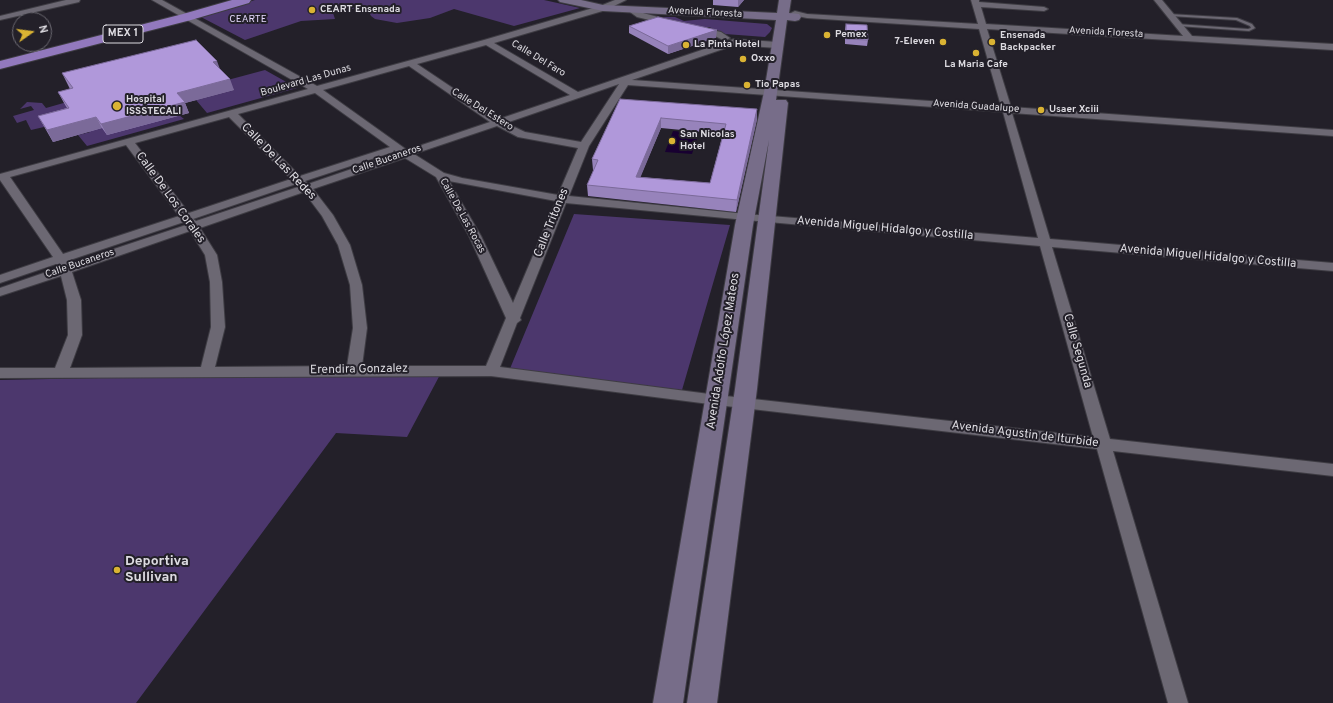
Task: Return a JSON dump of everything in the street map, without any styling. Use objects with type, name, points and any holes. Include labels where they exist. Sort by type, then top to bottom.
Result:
[{"type":"highway","name":"MEX 1","points":[[52,42],[209,0]]},
{"type":"highway","name":"MEX 1","points":[[0,65],[187,17],[245,0]]},
{"type":"highway","name":"MEX 1","points":[[0,54],[12,51]]},
{"type":"main road","points":[[564,0],[602,4]]},
{"type":"main road","name":"Avenida Floresta","points":[[602,4],[620,1],[792,11]]},
{"type":"main road","name":"Avenida Floresta","points":[[602,4],[633,10],[666,12],[792,11]]},
{"type":"main road","name":"Avenida Adolfo López Mateos","points":[[668,703],[717,400],[757,218],[777,93],[777,41],[792,11]]},
{"type":"main road","name":"Avenida Adolfo López Mateos","points":[[702,703],[744,404],[757,218],[792,11]]},
{"type":"street","points":[[0,18],[76,0]]},
{"type":"street","name":"Calle De Las Rocas","points":[[156,0],[317,90],[406,154],[440,175],[475,236],[514,320]]},
{"type":"street","points":[[1158,0],[1189,38]]},
{"type":"street","points":[[975,2],[1044,9]]},
{"type":"street","name":"Calle Segunda","points":[[975,2],[1178,703]]},
{"type":"street","name":"Boulevard Las Dunas","points":[[2,177],[487,42],[602,4]]},
{"type":"street","points":[[633,10],[640,15],[655,20],[676,24]]},
{"type":"street","name":"Avenida Floresta","points":[[792,11],[983,26],[1333,47]]},
{"type":"street","points":[[655,20],[666,12]]},
{"type":"street","points":[[690,28],[718,34],[726,38]]},
{"type":"street","name":"Calle Bucaneros","points":[[617,79],[726,38],[777,41]]},
{"type":"street","name":"Calle Bucaneros","points":[[0,279],[62,264],[189,221],[297,179],[396,147],[494,119],[734,42],[777,41]]},
{"type":"street","name":"Calle Del Faro","points":[[487,42],[573,93]]},
{"type":"street","name":"Calle Del Estero","points":[[410,63],[494,119],[522,135],[584,146]]},
{"type":"street","name":"Avenida Guadalupe","points":[[617,79],[777,93],[1333,133]]},
{"type":"street","name":"Calle Tritones","points":[[491,371],[514,320],[584,146],[617,79]]},
{"type":"street","name":"Calle De Las Redes","points":[[232,114],[306,188],[327,214],[344,245],[356,285],[360,328],[354,370]]},
{"type":"street","name":"Calle Bucaneros","points":[[189,221],[306,188],[406,154],[494,119]]},
{"type":"street","name":"Calle De Los Corales","points":[[129,142],[189,221],[211,255],[216,282],[218,327],[207,372]]},
{"type":"street","name":"Avenida Miguel Hidalgo y Costilla","points":[[440,175],[461,181],[562,199],[757,218],[1333,267]]},
{"type":"street","points":[[2,177],[62,264],[74,300],[75,336],[61,372]]},
{"type":"street","name":"Calle Bucaneros","points":[[0,292],[62,264]]},
{"type":"street","name":"Erendira Gonzalez","points":[[0,373],[354,370],[491,371],[717,400]]},
{"type":"street","name":"Avenida Agustin de Iturbide","points":[[717,400],[1333,470]]},
{"type":"lane","points":[[1170,15],[1237,19],[1251,25],[1253,28],[1249,30],[1178,25]]},
{"type":"green space","name":"CEARTE","points":[[255,0],[544,0],[580,8],[514,26],[454,9],[430,18],[397,23],[375,19],[371,16],[366,6],[333,13],[335,19],[301,21],[245,40],[199,16]]},
{"type":"green space","points":[[664,17],[675,17],[684,21],[705,19],[767,24],[772,28],[765,37],[725,34],[709,27],[696,27],[661,20]]},
{"type":"green space","points":[[265,70],[297,88],[207,113],[196,100],[234,90],[224,81]]},
{"type":"green space","points":[[27,102],[42,103],[46,108],[67,102],[73,116],[44,127],[31,130],[26,120],[17,123],[13,116],[34,110],[31,106],[20,109]]},
{"type":"green space","points":[[179,115],[184,119],[87,146],[78,135],[90,132],[87,127]]},
{"type":"green space","points":[[574,214],[730,225],[682,390],[509,371]]},
{"type":"green space","name":"Deportiva Sullivan","points":[[442,371],[407,437],[336,433],[136,703],[0,703],[0,380]]},
{"type":"shaded area","points":[[673,131],[699,133],[692,154],[665,152]]},
{"type":"building","points":[[658,17],[717,30],[668,46],[629,26]]},
{"type":"building","points":[[846,24],[867,25],[868,40],[846,39]]},
{"type":"building","points":[[196,40],[217,61],[213,62],[230,79],[177,93],[185,102],[101,124],[96,117],[47,130],[38,116],[69,108],[58,92],[73,88],[62,73]]},
{"type":"building","points":[[620,99],[757,109],[737,200],[587,185],[598,160],[592,159]],"holes":[[[661,118],[726,124],[710,183],[636,177]]]},
{"type":"place","name":"CEART Ensenada","points":[[312,10]]},
{"type":"place","name":"Pemex","points":[[827,35]]},
{"type":"place","name":"7-Eleven","points":[[943,42]]},
{"type":"place","name":"Ensenada Backpacker","points":[[992,42]]},
{"type":"place","name":"La Pinta Hotel","points":[[686,45]]},
{"type":"place","name":"La Maria Cafe","points":[[976,53]]},
{"type":"place","name":"Oxxo","points":[[743,59]]},
{"type":"place","name":"Tio Papas","points":[[747,85]]},
{"type":"place","name":"Hospital ISSSTECALI","points":[[117,106]]},
{"type":"place","name":"Usaer Xciii","points":[[1041,110]]},
{"type":"place","name":"San Nicolas Hotel","points":[[672,141]]},
{"type":"place","name":"Deportiva Sullivan","points":[[117,570]]}]
